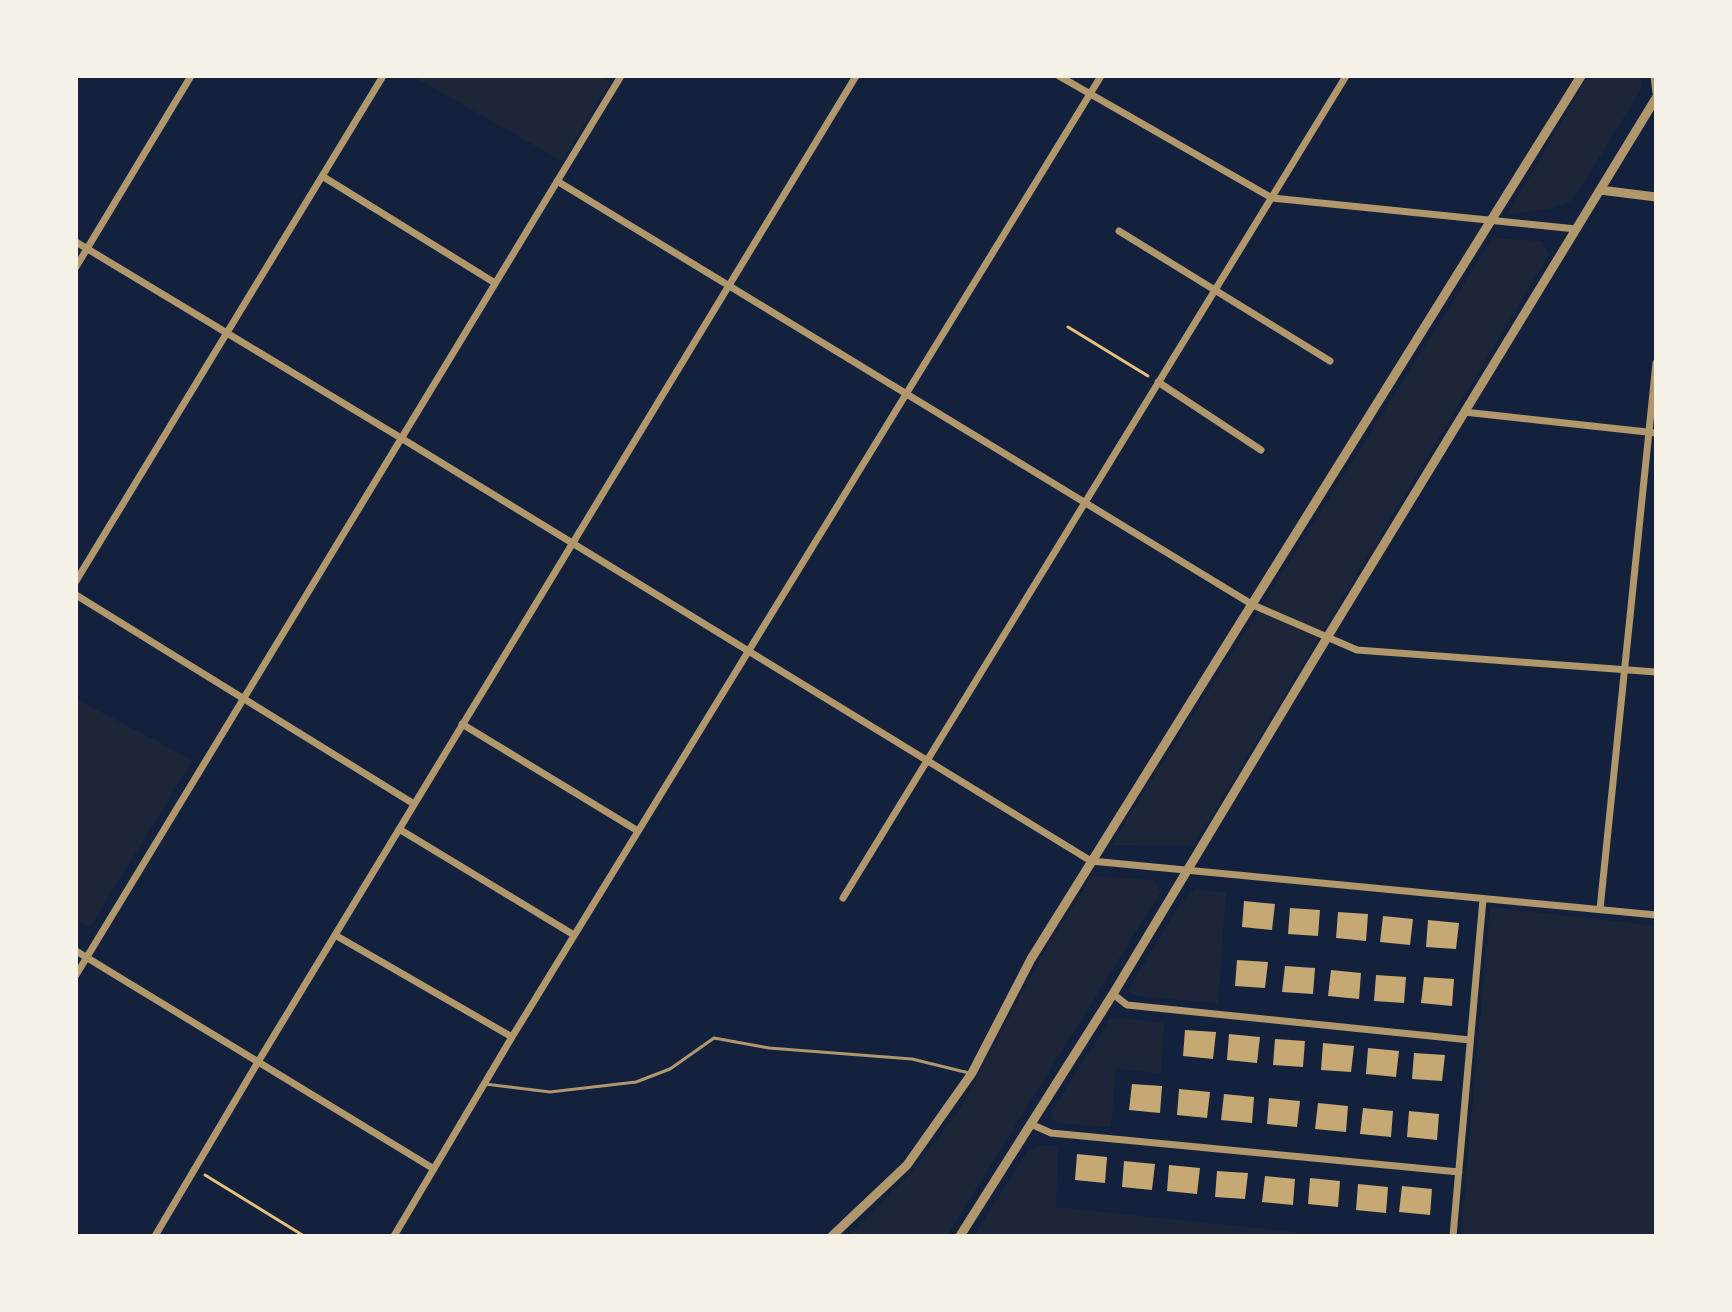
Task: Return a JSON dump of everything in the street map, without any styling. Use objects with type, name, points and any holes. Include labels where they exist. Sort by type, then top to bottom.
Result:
[{"type":"street","points":[[76,267],[191,76]]},
{"type":"street","points":[[76,581],[383,76]]},
{"type":"street","points":[[76,975],[619,79],[607,76]]},
{"type":"street","points":[[155,1236],[856,76]]},
{"type":"street","points":[[1059,76],[1272,198],[1576,229]]},
{"type":"street","points":[[394,1236],[574,935],[1101,76]]},
{"type":"street","points":[[843,898],[1346,76]]},
{"type":"street","points":[[832,1236],[907,1165],[972,1073],[1031,959],[1581,76]]},
{"type":"street","points":[[960,1236],[1033,1125],[1600,190],[1656,96],[1654,76]]},
{"type":"street","points":[[322,176],[495,283]]},
{"type":"street","points":[[557,181],[1253,605],[1357,650],[1656,672]]},
{"type":"street","points":[[1600,190],[1656,197]]},
{"type":"street","points":[[1119,231],[1330,361]]},
{"type":"street","points":[[76,242],[1091,861],[1656,915]]},
{"type":"street","points":[[1600,909],[1652,432],[1656,363]]},
{"type":"street","points":[[1158,382],[1261,450]]},
{"type":"street","points":[[1464,412],[1652,432]]},
{"type":"street","points":[[76,595],[414,804]]},
{"type":"street","points":[[462,724],[638,831]]},
{"type":"street","points":[[399,829],[574,935]]},
{"type":"street","points":[[1453,1236],[1483,899]]},
{"type":"street","points":[[335,935],[512,1037]]},
{"type":"street","points":[[76,951],[434,1169]]},
{"type":"street","points":[[1113,994],[1127,1005],[1470,1040]]},
{"type":"street","points":[[1033,1125],[1051,1133],[1459,1172]]},
{"type":"lane","points":[[484,1084],[550,1092],[636,1082],[670,1069],[714,1038],[769,1048],[912,1059],[972,1073]]},
{"type":"path","points":[[1068,327],[1158,382]]},
{"type":"path","points":[[195,1169],[304,1236]]},
{"type":"shaded area","points":[[412,76],[601,76],[610,82],[562,161]]},
{"type":"shaded area","points":[[1588,76],[1641,76],[1642,88],[1573,200],[1553,208],[1507,215]]},
{"type":"shaded area","points":[[1493,238],[1542,241],[1549,255],[1193,846],[1111,845]]},
{"type":"shaded area","points":[[76,699],[193,760],[90,927],[76,919]]},
{"type":"shaded area","points":[[1092,876],[1153,880],[1161,891],[947,1236],[848,1236],[912,1171],[958,1112],[1044,952]]},
{"type":"shaded area","points":[[1196,889],[1226,893],[1218,1003],[1137,996],[1128,990],[1180,904]]},
{"type":"shaded area","points":[[1490,907],[1656,926],[1656,1236],[1461,1236]]},
{"type":"shaded area","points":[[1110,1019],[1164,1023],[1161,1074],[1116,1068],[1111,1127],[1058,1123],[1051,1118],[1052,1111]]},
{"type":"shaded area","points":[[1043,1145],[1058,1146],[1056,1207],[1333,1236],[974,1236],[1028,1150]]},
{"type":"building","points":[[1244,901],[1275,904],[1272,930],[1242,927]]},
{"type":"building","points":[[1290,908],[1320,910],[1318,936],[1288,934]]},
{"type":"building","points":[[1338,912],[1368,914],[1366,941],[1336,938]]},
{"type":"building","points":[[1383,916],[1413,919],[1410,945],[1380,942]]},
{"type":"building","points":[[1428,920],[1459,923],[1456,949],[1426,947]]},
{"type":"building","points":[[1237,960],[1268,962],[1265,988],[1235,986]]},
{"type":"building","points":[[1285,966],[1315,968],[1313,994],[1282,992]]},
{"type":"building","points":[[1331,970],[1361,973],[1359,999],[1328,996]]},
{"type":"building","points":[[1376,975],[1406,977],[1404,1003],[1374,1001]]},
{"type":"building","points":[[1424,977],[1454,979],[1452,1006],[1421,1003]]},
{"type":"building","points":[[1185,1030],[1216,1032],[1213,1059],[1183,1056]]},
{"type":"building","points":[[1229,1034],[1260,1037],[1257,1063],[1227,1060]]},
{"type":"building","points":[[1275,1039],[1305,1041],[1303,1067],[1273,1065]]},
{"type":"building","points":[[1323,1043],[1354,1046],[1351,1072],[1321,1070]]},
{"type":"building","points":[[1368,1048],[1399,1051],[1396,1077],[1366,1074]]},
{"type":"building","points":[[1414,1053],[1445,1055],[1442,1081],[1412,1079]]},
{"type":"building","points":[[1132,1084],[1162,1086],[1160,1113],[1129,1110]]},
{"type":"building","points":[[1179,1089],[1210,1092],[1207,1118],[1177,1115]]},
{"type":"building","points":[[1224,1094],[1254,1097],[1252,1123],[1221,1120]]},
{"type":"building","points":[[1269,1098],[1300,1101],[1297,1127],[1267,1124]]},
{"type":"building","points":[[1318,1103],[1348,1106],[1346,1132],[1315,1129]]},
{"type":"building","points":[[1363,1108],[1393,1111],[1391,1137],[1360,1134]]},
{"type":"building","points":[[1409,1111],[1439,1114],[1437,1140],[1407,1137]]},
{"type":"building","points":[[1077,1154],[1107,1157],[1105,1183],[1075,1180]]},
{"type":"building","points":[[1124,1161],[1155,1164],[1152,1190],[1122,1187]]},
{"type":"building","points":[[1169,1165],[1200,1168],[1197,1194],[1167,1191]]},
{"type":"building","points":[[1217,1171],[1248,1173],[1245,1199],[1215,1197]]},
{"type":"building","points":[[1265,1176],[1295,1179],[1293,1205],[1262,1202]]},
{"type":"building","points":[[1310,1178],[1340,1181],[1338,1207],[1308,1204]]},
{"type":"building","points":[[1358,1184],[1388,1187],[1386,1213],[1356,1210]]},
{"type":"building","points":[[1402,1186],[1432,1189],[1430,1215],[1399,1212]]}]
